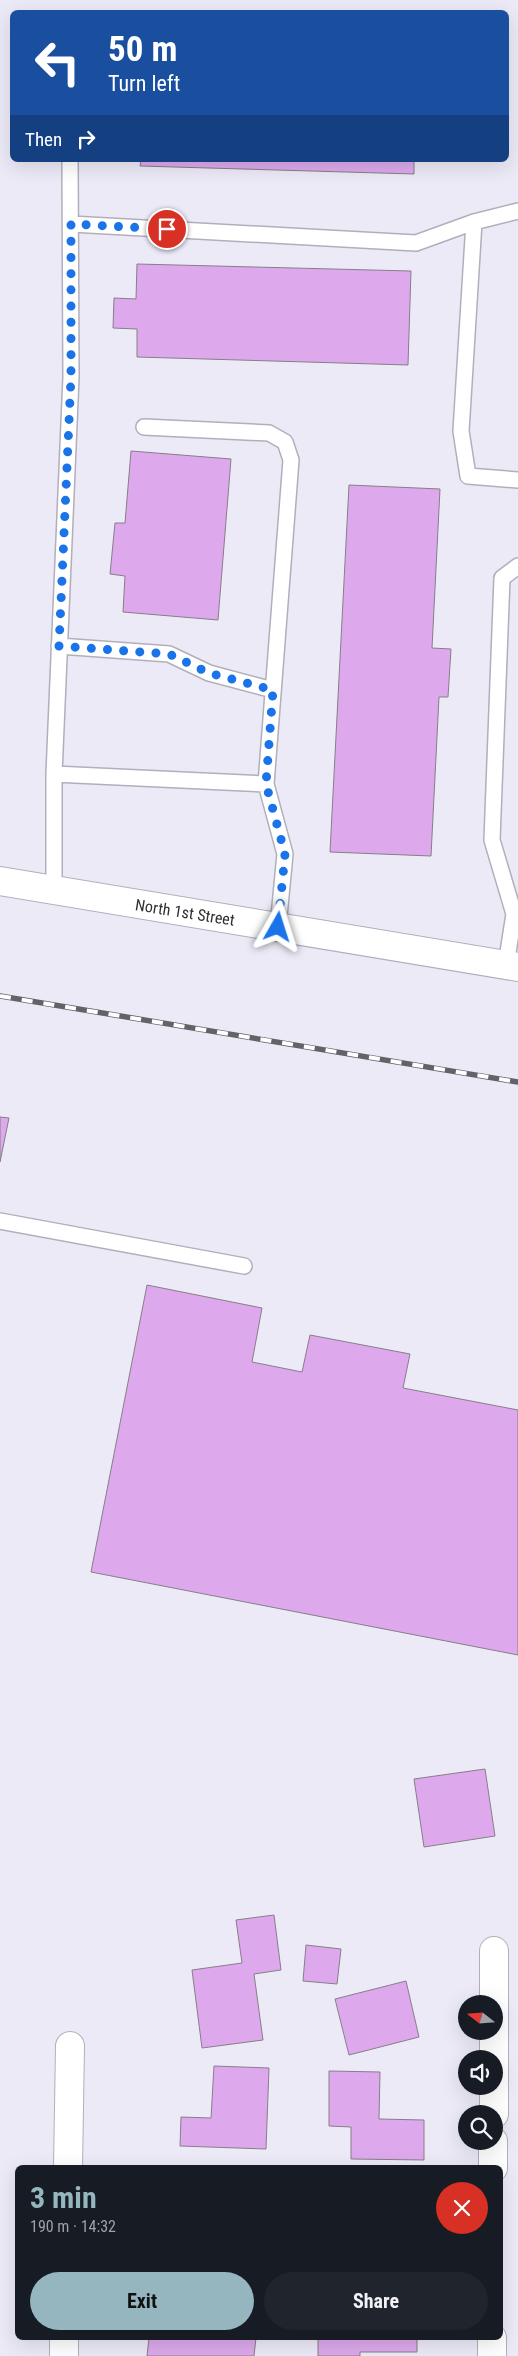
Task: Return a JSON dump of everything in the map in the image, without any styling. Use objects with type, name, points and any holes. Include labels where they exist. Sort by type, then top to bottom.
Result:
[{"type":"street","name":"North 1st Street","points":[[0,881],[512,966]]},
{"type":"street","points":[[494,1950],[494,2050]]},
{"type":"street","points":[[68,2165],[70,2046]]},
{"type":"street","points":[[493,2150],[493,2165]]},
{"type":"street","points":[[64,2340],[64,2356]]},
{"type":"street","points":[[492,2340],[492,2356]]},
{"type":"lane","points":[[54,891],[54,774],[71,377],[70,162]]},
{"type":"lane","points":[[71,224],[416,243],[474,222],[518,211]]},
{"type":"lane","points":[[474,222],[461,431],[468,476],[518,480]]},
{"type":"lane","points":[[144,427],[269,433],[285,442],[291,460],[266,784],[285,854],[278,927]]},
{"type":"lane","points":[[512,966],[514,914],[492,840],[502,578],[518,566]]},
{"type":"lane","points":[[59,646],[169,654],[209,673],[273,690]]},
{"type":"lane","points":[[54,774],[266,784]]},
{"type":"lane","points":[[0,1221],[244,1266]]},
{"type":"building","points":[[141,162],[414,162],[414,174],[140,166]]},
{"type":"building","points":[[137,264],[411,271],[408,365],[137,357],[137,329],[113,328],[114,298],[136,299]]},
{"type":"building","points":[[131,451],[231,459],[218,620],[123,612],[125,576],[110,574],[115,523],[125,523]]},
{"type":"building","points":[[349,485],[440,489],[432,648],[451,649],[448,697],[439,697],[431,856],[330,852]]},
{"type":"building","points":[[0,1117],[9,1118],[0,1162]]},
{"type":"building","points":[[147,1285],[262,1308],[252,1362],[302,1372],[310,1335],[410,1354],[403,1388],[518,1410],[518,1655],[91,1572]]},
{"type":"building","points":[[485,1769],[495,1836],[424,1847],[414,1779]]},
{"type":"building","points":[[274,1915],[281,1970],[254,1974],[263,2040],[202,2048],[192,1970],[242,1963],[236,1920]]},
{"type":"building","points":[[306,1945],[341,1949],[337,1984],[303,1981]]},
{"type":"building","points":[[406,1981],[419,2037],[349,2055],[335,1999]]},
{"type":"building","points":[[214,2066],[269,2068],[266,2149],[180,2146],[181,2117],[211,2118]]},
{"type":"building","points":[[329,2071],[380,2072],[379,2119],[424,2120],[424,2160],[351,2159],[351,2127],[329,2126]]},
{"type":"building","points":[[149,2340],[256,2340],[254,2356],[147,2356]]},
{"type":"building","points":[[318,2340],[417,2340],[417,2352],[360,2352],[360,2356],[318,2356]]},
{"type":"railway","points":[[0,996],[518,1082]]},
{"type":"route","points":[[167,229],[71,224],[71,377],[59,646],[169,654],[209,673],[253,683],[273,690],[266,784],[285,854],[278,927]]}]
